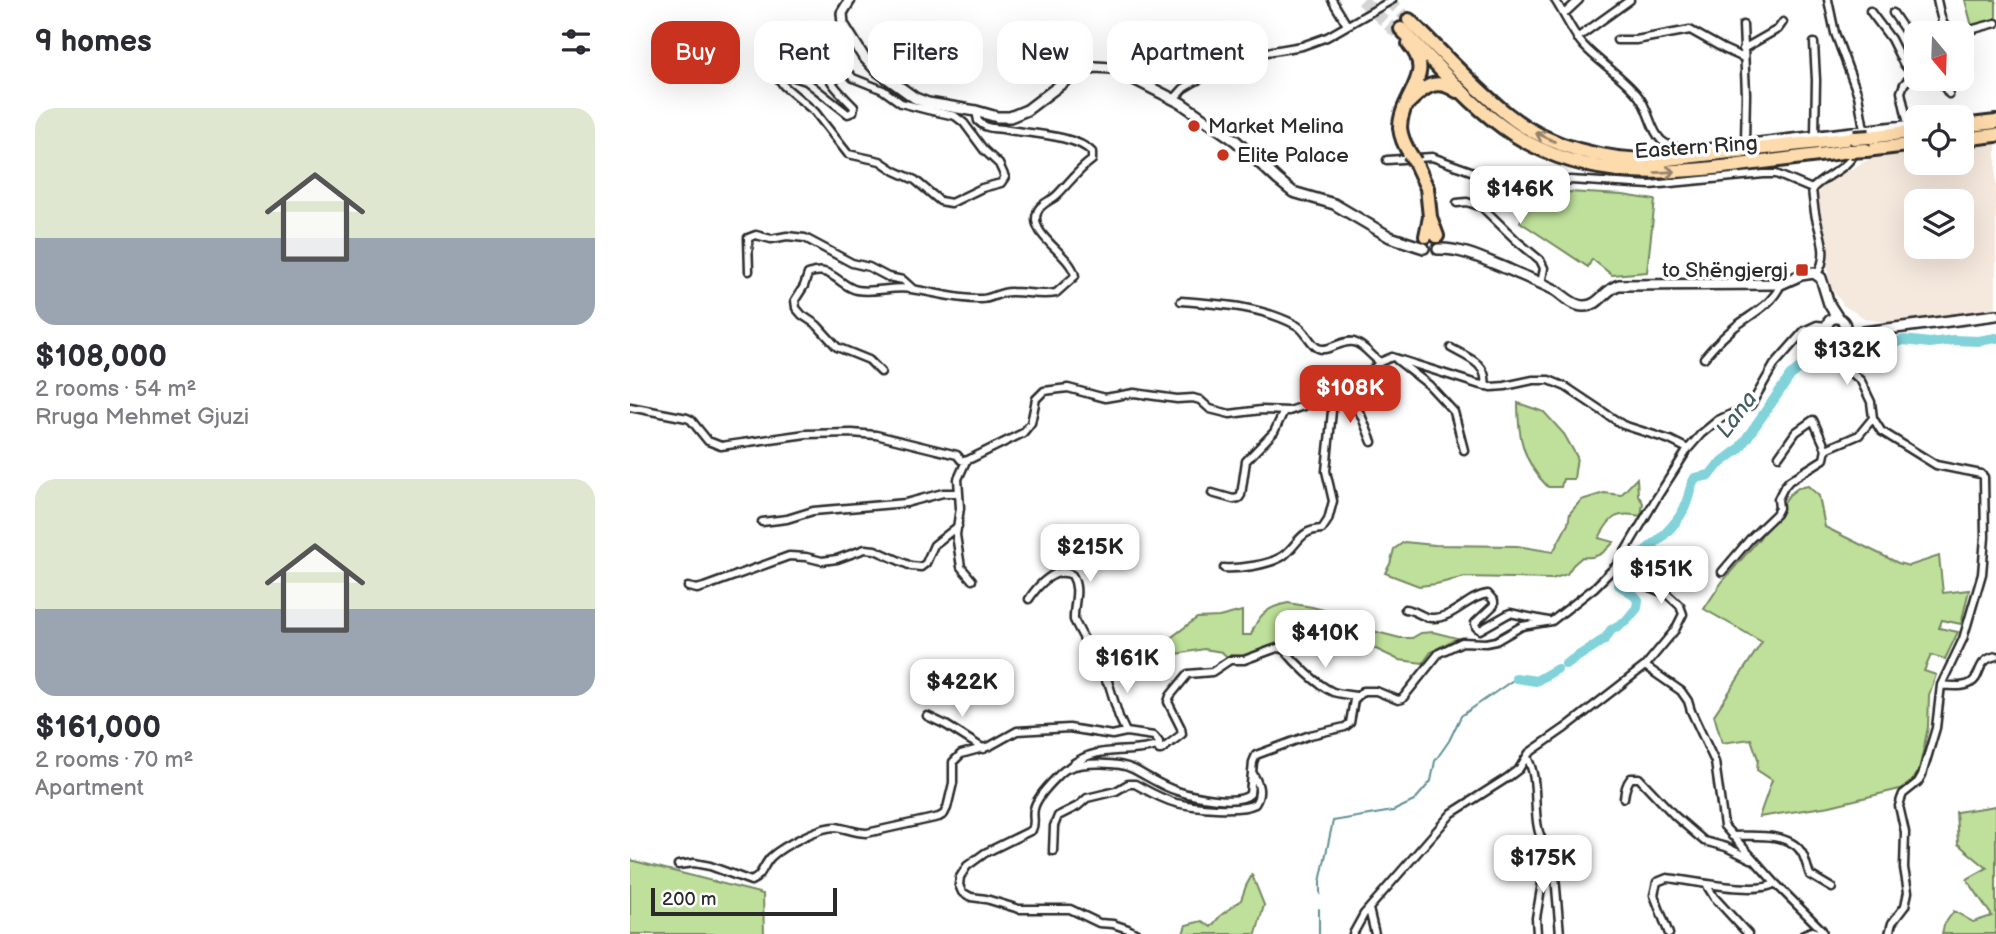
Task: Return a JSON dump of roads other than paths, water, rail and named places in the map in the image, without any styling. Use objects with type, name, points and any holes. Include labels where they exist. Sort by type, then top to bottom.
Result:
[{"type":"highway","name":"Eastern Ring","points":[[1405,25],[1472,100],[1512,133],[1545,151],[1607,170],[1645,173],[1703,170],[1850,152],[1867,139],[1904,130]]},
{"type":"highway","name":"Eastern Ring","points":[[1405,25],[1423,33],[1507,114],[1553,141],[1585,152],[1634,161],[1854,138],[1904,143]]},
{"type":"highway","points":[[1405,25],[1420,64],[1418,80],[1401,116],[1401,130],[1403,141],[1428,192],[1431,242]]},
{"type":"highway","points":[[1407,103],[1428,86],[1449,86],[1502,128],[1538,150],[1580,166],[1607,170]]},
{"type":"highway","points":[[1974,125],[1996,122]]},
{"type":"highway","points":[[1974,138],[1996,135]]},
{"type":"main road","points":[[850,0],[842,13],[843,24],[863,56],[876,70],[928,106],[975,111],[1003,118],[1027,110],[1073,75],[1096,67],[1112,68],[1174,99],[1236,141],[1293,192],[1340,207],[1390,237],[1409,242],[1431,242],[1468,253],[1555,290],[1578,305],[1594,304],[1619,285],[1781,284],[1807,274],[1817,274],[1821,278],[1834,321],[1828,332],[1837,336],[1996,315]]},
{"type":"main road","points":[[1834,321],[1868,330]]},
{"type":"main road","points":[[1834,321],[1845,326],[1837,336]]},
{"type":"street","points":[[1332,0],[1347,25]]},
{"type":"street","points":[[1174,99],[1184,88],[1244,56],[1301,46],[1327,37],[1392,0]]},
{"type":"street","points":[[1555,0],[1577,38],[1634,90],[1645,105],[1662,141],[1671,146],[1703,148],[1815,135],[1867,139]]},
{"type":"street","points":[[1564,14],[1579,0]]},
{"type":"street","points":[[1577,38],[1630,0]]},
{"type":"street","points":[[1812,189],[1849,164],[1867,139],[1858,95],[1835,33],[1828,0]]},
{"type":"street","points":[[1937,0],[1942,21]]},
{"type":"street","points":[[1870,11],[1891,38],[1904,62]]},
{"type":"street","points":[[1893,13],[1904,29]]},
{"type":"street","points":[[1744,49],[1777,29],[1783,22]]},
{"type":"street","points":[[1974,29],[1996,23]]},
{"type":"street","points":[[1743,24],[1745,143]]},
{"type":"street","points":[[1617,40],[1636,40],[1690,30],[1744,58]]},
{"type":"street","points":[[1814,43],[1815,135]]},
{"type":"street","points":[[825,54],[832,54],[853,78],[883,90],[901,103],[928,106],[955,116],[964,123],[984,150],[999,164],[1005,180],[951,202],[940,201],[915,180],[880,161],[848,154],[815,112],[784,86],[777,76],[782,73],[806,81],[850,114],[854,107],[837,89],[821,61],[825,54]]},
{"type":"street","points":[[1904,85],[1901,92],[1905,105]]},
{"type":"street","points":[[881,372],[869,360],[837,347],[817,325],[796,308],[795,300],[808,274],[812,272],[834,275],[853,289],[913,289],[981,299],[1010,291],[1050,295],[1060,291],[1075,276],[1068,260],[1038,227],[1037,212],[1054,198],[1078,170],[1092,160],[1092,152],[1082,144],[1040,133],[1027,134],[983,126],[975,111]]},
{"type":"street","points":[[1387,160],[1432,157],[1529,192],[1570,180],[1650,185],[1763,174],[1776,174],[1812,189]]},
{"type":"street","points":[[1812,189],[1816,219],[1824,246],[1823,261],[1817,274]]},
{"type":"street","points":[[1457,203],[1467,202],[1482,207],[1517,242],[1540,260],[1544,268],[1541,284]]},
{"type":"street","points":[[749,271],[748,238],[796,236],[818,244],[852,263],[903,280],[913,289]]},
{"type":"street","points":[[1704,358],[1732,330],[1760,310],[1781,284]]},
{"type":"street","points":[[1181,301],[1255,309],[1295,325],[1317,348],[1356,343],[1380,362]]},
{"type":"street","points":[[1068,768],[1116,764],[1133,769],[1140,775],[1177,791],[1244,800],[1251,792],[1254,758],[1260,752],[1348,725],[1356,696],[1363,691],[1369,690],[1402,699],[1439,653],[1454,645],[1469,641],[1496,641],[1522,626],[1549,622],[1558,617],[1617,565],[1688,449],[1713,423],[1751,405],[1766,376],[1797,337],[1810,327],[1834,321]]},
{"type":"street","points":[[1837,336],[1833,356],[1842,369],[1861,382],[1871,402],[1873,418],[1881,431],[1930,462],[1984,477],[1983,567],[1963,639],[1941,685],[1936,728],[1923,775],[1903,794],[1899,806],[1905,832],[1908,892],[1905,906],[1892,923],[1889,934]]},
{"type":"street","points":[[1451,348],[1483,369],[1485,386]]},
{"type":"street","points":[[1392,357],[1429,385],[1454,412],[1464,450]]},
{"type":"street","points":[[972,580],[961,566],[956,535],[960,508],[958,479],[966,461],[1023,433],[1031,423],[1039,395],[1044,391],[1059,388],[1105,398],[1134,393],[1156,397],[1193,398],[1200,400],[1210,409],[1230,414],[1261,410],[1296,410],[1348,395],[1380,362],[1392,357],[1485,386],[1549,380],[1566,387],[1623,425],[1670,440],[1688,449]]},
{"type":"street","points":[[1348,395],[1373,442]]},
{"type":"street","points":[[1224,568],[1239,569],[1276,559],[1284,555],[1307,532],[1322,529],[1328,520],[1333,501],[1326,471],[1334,401]]},
{"type":"street","points":[[630,407],[687,418],[708,441],[721,446],[806,434],[852,433],[876,435],[957,455],[966,461]]},
{"type":"street","points":[[1212,493],[1239,498],[1246,461],[1274,432],[1284,411]]},
{"type":"street","points":[[1826,449],[1859,435],[1873,418]]},
{"type":"street","points":[[1721,572],[1776,514],[1779,508],[1778,499],[1790,481],[1821,463],[1826,455],[1813,420],[1796,432],[1779,456]]},
{"type":"street","points":[[762,522],[787,519],[813,511],[906,503],[943,493],[958,493]]},
{"type":"street","points":[[688,587],[704,587],[789,556],[822,561],[837,559],[864,549],[875,550],[911,566],[920,567],[926,563],[934,545],[958,526]]},
{"type":"street","points":[[1353,934],[1369,909],[1452,813],[1519,769],[1529,753],[1565,729],[1645,666],[1679,624],[1681,606],[1668,595],[1632,579],[1617,565]]},
{"type":"street","points":[[1029,599],[1053,574],[1060,572],[1072,575],[1078,595],[1074,620],[1107,683],[1126,732]]},
{"type":"street","points":[[1405,609],[1435,618],[1488,594],[1494,605],[1475,622],[1480,630],[1510,613],[1549,622]]},
{"type":"street","points":[[1157,746],[1161,750],[1182,734],[1168,702],[1188,674],[1212,672],[1230,660],[1244,660],[1277,648],[1284,649],[1291,659],[1321,685],[1332,691],[1356,696]]},
{"type":"street","points":[[1941,685],[1969,684],[1978,676],[1982,662],[1996,656]]},
{"type":"street","points":[[1107,683],[1110,674],[1130,662]]},
{"type":"street","points":[[1645,666],[1681,691],[1688,701],[1715,762],[1724,826],[1822,930],[1822,934]]},
{"type":"street","points":[[927,716],[984,749]]},
{"type":"street","points":[[678,864],[710,866],[751,881],[759,877],[766,862],[781,849],[817,831],[833,827],[867,833],[939,817],[947,808],[953,783],[953,762],[961,754],[984,749],[1017,731],[1069,728],[1112,735],[1126,732],[1154,736],[1159,742],[1157,746]]},
{"type":"street","points":[[1137,934],[1128,929],[1091,920],[1070,909],[1019,909],[971,897],[962,892],[960,881],[963,871],[976,858],[1032,830],[1035,824],[1035,806],[1055,778],[1085,755],[1150,749],[1157,746]]},
{"type":"street","points":[[1527,757],[1534,770],[1537,827],[1554,864],[1560,934]]},
{"type":"street","points":[[1053,851],[1054,825],[1058,816],[1087,798],[1135,784],[1175,803],[1246,807],[1255,804],[1259,793],[1258,783],[1252,772]]},
{"type":"street","points":[[1624,798],[1628,781],[1631,778],[1639,778],[1675,816],[1704,841],[1726,847],[1756,861]]},
{"type":"street","points":[[1732,835],[1789,841],[1803,855],[1810,875],[1832,888]]},
{"type":"street","points":[[1537,934],[1536,918],[1548,848]]},
{"type":"street","points":[[1669,934],[1654,895],[1657,882],[1667,878],[1762,888],[1771,887],[1775,883]]},
{"type":"street","points":[[1706,884],[1714,897],[1748,934]]},
{"type":"street","points":[[1369,909],[1375,934]]},
{"type":"street","points":[[1804,934],[1812,931],[1822,934]]},
{"type":"waterway","name":"Lana","points":[[1626,567],[1665,534],[1679,518],[1695,478],[1710,475],[1718,465],[1739,449],[1791,375],[1815,356],[1828,351],[1861,353],[1904,340],[1930,343],[1996,338]]},
{"type":"waterway","name":"Lana","points":[[1566,664],[1605,639],[1611,630],[1626,621],[1637,608],[1638,600],[1619,585],[1617,574]]},
{"type":"waterway","name":"Lana","points":[[1516,678],[1536,681],[1557,669]]},
{"type":"waterway","points":[[1320,894],[1320,882],[1333,821],[1393,811],[1414,801],[1431,781],[1435,761],[1449,741],[1461,716],[1516,678]]},
{"type":"waterway","points":[[1319,909],[1319,934]]},
{"type":"tunnel","points":[[1362,0],[1397,33]]},
{"type":"tunnel","points":[[1388,0],[1409,20]]},
{"type":"place","name":"Market Melina","points":[[1194,126]]},
{"type":"place","name":"Elite Palace","points":[[1223,155]]},
{"type":"place","name":"to Shëngjergj","points":[[1802,270]]}]
